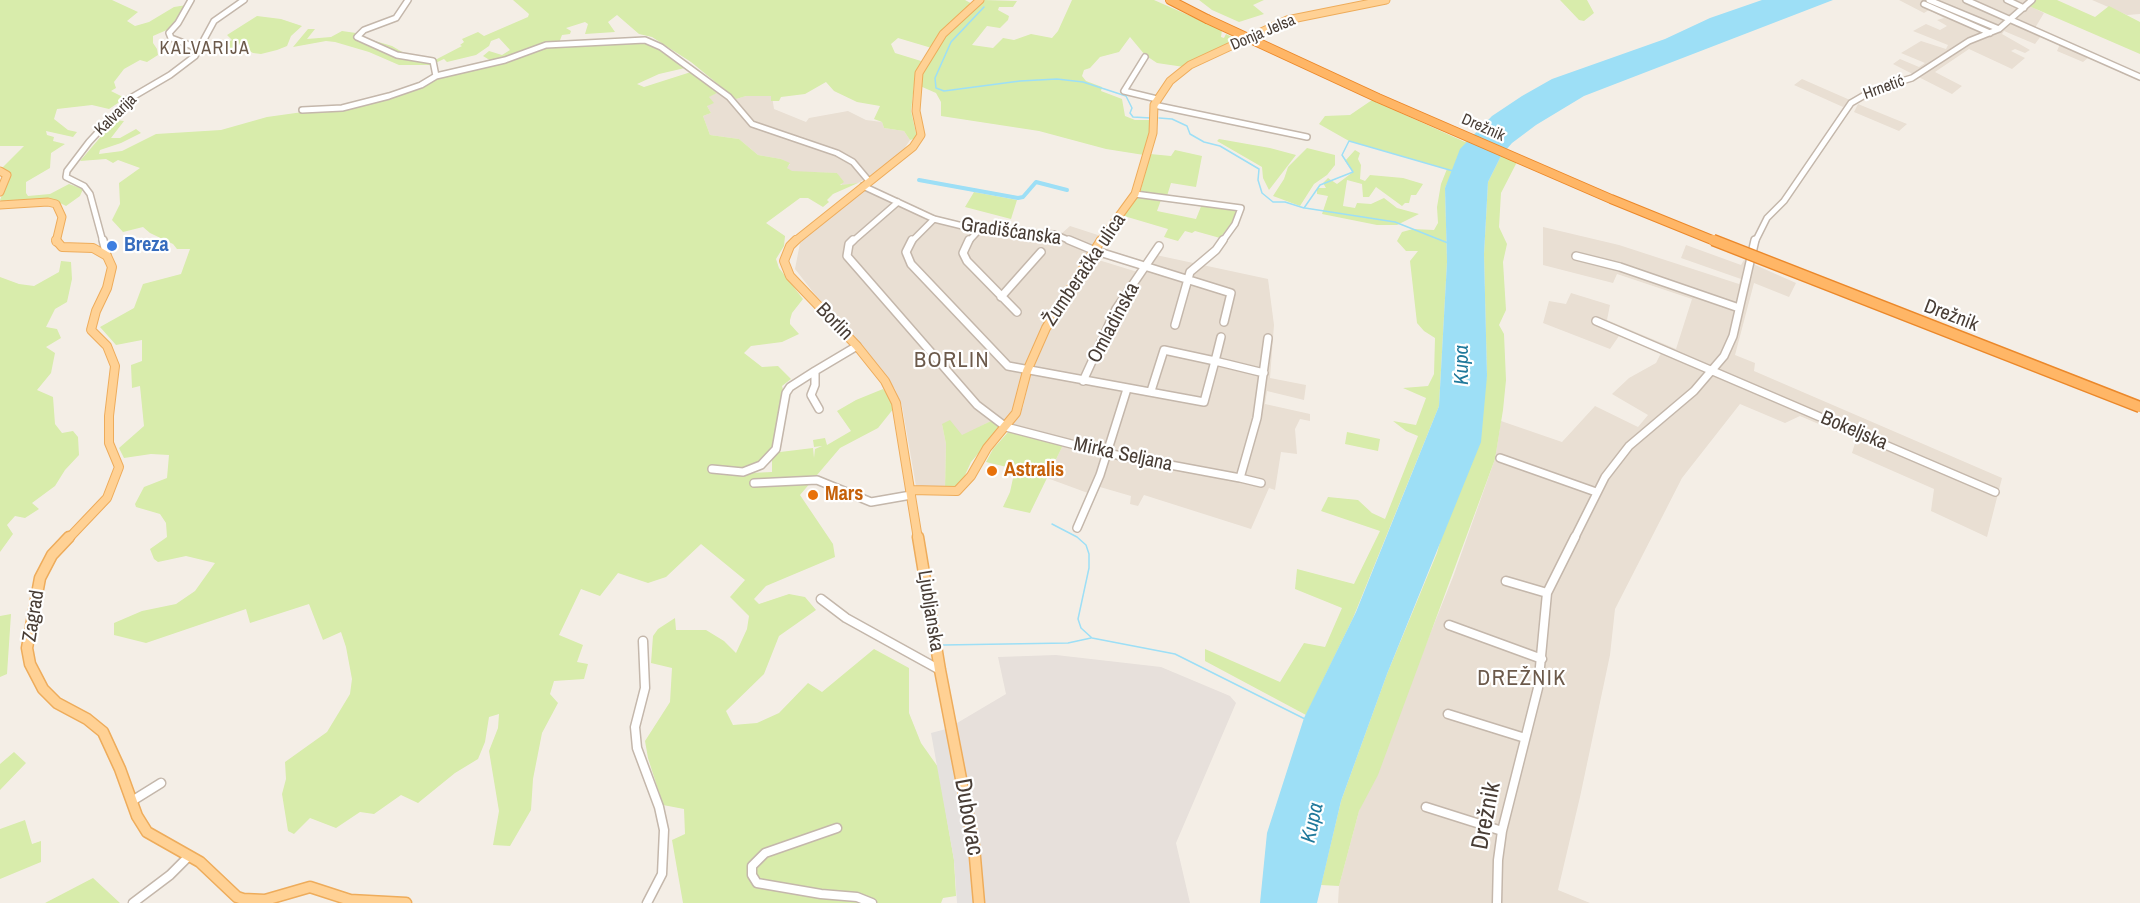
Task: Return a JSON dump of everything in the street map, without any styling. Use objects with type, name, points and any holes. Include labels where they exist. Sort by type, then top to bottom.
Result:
[{"type":"highway","points":[[1170,0],[1209,17]]},
{"type":"highway","points":[[1180,0],[1209,17]]},
{"type":"highway","name":"Drežnik","points":[[1209,17],[1433,117],[1664,216],[1867,297],[2140,401]]},
{"type":"highway","name":"Drežnik","points":[[1209,17],[1387,102],[1592,191],[1828,288],[2140,407]]},
{"type":"main road","points":[[866,183],[913,147],[921,135],[916,111],[919,73],[943,34],[973,9],[980,0]]},
{"type":"main road","name":"Donja Jelsa","points":[[1156,102],[1170,81],[1185,68],[1287,20],[1386,0]]},
{"type":"main road","name":"Žumberačka ulica","points":[[910,493],[957,491],[963,486],[987,448],[1016,413],[1027,371],[1050,320],[1093,250],[1135,194],[1153,133],[1156,102]]},
{"type":"main road","points":[[0,171],[7,175],[0,192]]},
{"type":"main road","name":"Borlin","points":[[866,183],[797,237],[784,261],[790,276],[857,346],[885,381],[896,403],[910,493]]},
{"type":"main road","points":[[0,205],[48,202],[56,204],[62,217],[57,242],[62,248],[93,248],[107,256]]},
{"type":"main road","name":"Zagrad","points":[[107,256],[112,267],[107,288],[96,311],[91,330],[107,346],[115,366],[109,416],[110,443],[119,467],[107,498],[52,555],[40,578],[27,648],[30,664],[49,696],[87,719],[103,732],[141,825],[147,832],[200,862],[243,899],[265,900],[310,887],[357,901],[406,903]]},
{"type":"main road","name":"Ljubljanska","points":[[910,493],[951,731]]},
{"type":"main road","name":"Dubovac","points":[[951,731],[974,846],[979,903]]},
{"type":"street","points":[[192,0],[169,33],[171,38],[192,46],[196,51]]},
{"type":"street","name":"Kalvarija","points":[[107,256],[90,194],[84,186],[66,177],[67,171],[89,142],[129,99],[195,56],[214,21],[244,0]]},
{"type":"street","points":[[408,0],[396,18],[364,30],[357,37],[397,55],[433,61],[436,75]]},
{"type":"street","points":[[1929,0],[1999,29]]},
{"type":"street","points":[[1966,0],[2140,77]]},
{"type":"street","points":[[2007,0],[2024,8]]},
{"type":"street","name":"Hrnetić","points":[[1798,180],[1855,100],[1875,89],[1912,78],[1969,41],[1999,29],[2030,0]]},
{"type":"street","points":[[1924,4],[1990,33]]},
{"type":"street","points":[[302,110],[342,108],[421,85],[436,75],[505,60],[546,45],[639,40],[652,42],[729,98],[752,124],[837,153],[853,162],[866,183]]},
{"type":"street","points":[[1145,57],[1124,91],[1156,102],[1307,137]]},
{"type":"street","name":"Drežnik","points":[[1497,903],[1498,860],[1502,831],[1538,688],[1547,593],[1605,477],[1629,446],[1694,391],[1725,356],[1733,336],[1754,243],[1767,218],[1784,201],[1798,180]]},
{"type":"street","name":"Gradišćanska","points":[[866,183],[898,202],[934,219],[980,230],[1054,234],[1093,250]]},
{"type":"street","name":"Žumberačka ulica","points":[[1135,194],[1241,208],[1235,224],[1216,250],[1190,272],[1188,279]]},
{"type":"street","points":[[898,202],[849,244],[847,256],[977,405],[1006,427]]},
{"type":"street","points":[[934,219],[913,239],[906,252],[911,264],[1008,366],[1127,390],[1151,391],[1204,402],[1221,337]]},
{"type":"street","points":[[980,230],[968,243],[963,253],[966,261],[1017,312]]},
{"type":"street","name":"Omladinska","points":[[1083,381],[1116,309],[1159,246]]},
{"type":"street","points":[[1093,250],[1231,293],[1224,322]]},
{"type":"street","points":[[1001,297],[1041,252]]},
{"type":"street","points":[[1576,256],[1620,267],[1739,308]]},
{"type":"street","points":[[1175,325],[1188,279]]},
{"type":"street","points":[[1596,321],[1713,370]]},
{"type":"street","points":[[1240,478],[1257,418],[1268,338]]},
{"type":"street","points":[[712,469],[743,472],[761,465],[776,449],[789,387],[857,346]]},
{"type":"street","points":[[1151,391],[1164,350],[1264,373]]},
{"type":"street","name":"Bokeljska","points":[[1713,370],[1995,492]]},
{"type":"street","points":[[815,371],[815,385],[811,395],[819,410]]},
{"type":"street","points":[[1077,528],[1092,495],[1127,390]]},
{"type":"street","name":"Mirka Seljana","points":[[1006,427],[1106,453],[1261,483]]},
{"type":"street","points":[[1500,458],[1596,492]]},
{"type":"street","points":[[754,483],[817,480],[871,502],[910,493]]},
{"type":"street","points":[[1506,581],[1547,593]]},
{"type":"street","points":[[821,599],[846,618],[940,670]]},
{"type":"street","points":[[1449,625],[1542,659]]},
{"type":"street","points":[[643,641],[645,688],[635,727],[637,748],[659,807],[664,831],[662,874],[647,903]]},
{"type":"street","points":[[1448,714],[1525,738]]},
{"type":"street","points":[[132,801],[161,783]]},
{"type":"street","points":[[1426,807],[1502,831]]},
{"type":"street","points":[[837,828],[765,853],[752,866],[752,875],[757,883],[821,894],[857,897],[872,903]]},
{"type":"street","points":[[133,903],[170,875],[189,856]]},
{"type":"shaded area","points":[[1899,0],[2035,0],[2030,6],[2044,13],[2035,28],[2094,53],[2083,62],[2057,51],[2060,44],[2041,36],[2035,44],[2004,31],[2002,34],[2030,50],[2025,53],[2015,49],[2011,51],[2025,58],[2012,69],[1969,49],[1935,72],[1962,86],[1952,94],[1893,64],[1900,59],[1919,67],[1925,63],[1901,53],[1921,41],[1946,49],[1948,45],[1913,31],[1926,24],[1940,30],[1947,26],[1937,20],[1944,18],[1929,10],[1924,13]]},
{"type":"shaded area","points":[[2092,0],[2140,0],[2140,14],[2127,15]]},
{"type":"shaded area","points":[[1802,79],[1850,100],[1843,107],[1794,85]]},
{"type":"shaded area","points":[[725,89],[736,99],[746,96],[772,96],[774,109],[806,122],[809,118],[848,111],[866,120],[882,122],[884,128],[904,131],[910,140],[902,152],[874,174],[858,183],[842,185],[837,173],[792,172],[786,168],[790,164],[781,159],[758,155],[739,139],[710,135],[703,116],[711,113],[707,106],[708,97]]},
{"type":"shaded area","points":[[1858,104],[1907,124],[1899,131],[1854,112]]},
{"type":"shaded area","points":[[863,189],[934,222],[937,218],[981,227],[1023,231],[1047,229],[1061,234],[1070,226],[1101,236],[1065,287],[1026,367],[1013,412],[1001,427],[991,421],[962,436],[942,424],[946,444],[945,489],[916,486],[902,406],[895,389],[869,354],[795,269],[800,243],[815,227]]},
{"type":"shaded area","points":[[1543,227],[1619,245],[1739,284],[1741,279],[1681,258],[1686,245],[1741,265],[1744,260],[1796,283],[1789,297],[1754,283],[1735,355],[1755,363],[1754,371],[2002,478],[1987,537],[1931,511],[1934,489],[1852,453],[1856,440],[1800,416],[1785,423],[1740,404],[1682,478],[1615,609],[1610,655],[1558,890],[1590,903],[1338,903],[1339,886],[1359,811],[1453,577],[1495,459],[1501,421],[1562,442],[1595,406],[1638,427],[1648,415],[1612,394],[1629,378],[1656,363],[1661,353],[1619,336],[1610,349],[1543,323],[1549,301],[1566,304],[1571,293],[1610,305],[1607,320],[1676,349],[1692,299],[1617,274],[1613,283],[1543,265]]},
{"type":"shaded area","points":[[1156,255],[1268,279],[1274,325],[1270,378],[1306,385],[1304,400],[1267,391],[1265,404],[1310,414],[1310,421],[1300,419],[1295,429],[1297,454],[1281,452],[1275,490],[1269,488],[1251,529],[1144,495],[1138,506],[1130,504],[1131,496],[1100,487],[1096,496],[1047,478],[1063,445],[1010,430],[1023,407],[1032,367],[1054,319],[1092,258],[1144,274]]},
{"type":"shaded area","points":[[1056,655],[1161,667],[1230,696],[1236,703],[1176,843],[1190,903],[980,903],[952,726],[1006,694],[998,657]]},
{"type":"shaded area","points":[[946,729],[970,835],[976,903],[957,903],[954,860],[931,733]]},
{"type":"green space","points":[[0,0],[112,0],[138,12],[127,21],[135,26],[149,22],[174,7],[187,5],[169,29],[153,36],[158,55],[147,62],[140,60],[124,69],[114,82],[116,88],[111,91],[123,97],[121,101],[109,109],[92,105],[57,109],[54,119],[68,130],[77,132],[73,137],[46,131],[47,135],[54,137],[53,141],[65,144],[51,153],[50,168],[26,182],[26,193],[28,196],[50,194],[69,184],[83,189],[80,196],[66,206],[58,202],[4,203],[0,200],[10,175],[9,172],[1,169],[24,146],[0,146]]},
{"type":"green space","points":[[513,0],[965,0],[978,7],[984,0],[1017,1],[1013,7],[999,7],[998,10],[1009,16],[1008,20],[1000,28],[987,26],[972,45],[993,48],[1003,38],[1014,40],[1031,34],[1052,38],[1058,31],[1072,0],[1154,0],[1222,30],[1221,37],[1224,38],[1226,34],[1234,38],[1235,43],[1184,67],[1157,63],[1145,55],[1130,37],[1119,52],[1100,57],[1090,68],[1084,70],[1082,76],[1086,81],[1102,87],[1101,91],[1122,99],[1125,116],[1135,120],[1150,120],[1151,134],[1144,155],[1106,149],[1039,131],[941,116],[941,102],[936,93],[920,86],[924,67],[935,49],[898,38],[891,44],[895,53],[921,61],[914,84],[911,111],[917,138],[910,140],[904,131],[884,128],[882,122],[874,119],[880,106],[857,102],[834,91],[826,82],[805,94],[781,97],[779,101],[771,101],[771,96],[746,96],[736,99],[691,62],[652,37],[639,34],[617,15],[608,22],[615,32],[585,34],[588,24],[585,22],[566,28],[571,31],[570,34],[562,35],[559,43],[561,46],[646,42],[659,48],[685,68],[659,74],[637,84],[644,87],[691,72],[717,93],[709,97],[714,103],[707,106],[711,113],[703,116],[710,135],[739,139],[758,155],[790,163],[787,168],[792,171],[837,173],[844,182],[840,185],[858,183],[833,194],[823,207],[808,198],[800,198],[766,223],[785,236],[784,246],[776,259],[779,268],[803,299],[792,313],[790,320],[790,324],[799,334],[782,342],[751,346],[744,353],[762,367],[778,366],[791,379],[782,386],[784,393],[778,416],[780,426],[774,449],[762,464],[750,469],[750,473],[772,472],[772,453],[813,448],[814,458],[815,449],[822,446],[814,447],[813,440],[825,438],[827,445],[851,431],[837,411],[856,400],[883,389],[894,408],[878,428],[840,448],[800,495],[833,544],[835,557],[766,586],[754,599],[759,604],[789,594],[805,597],[816,610],[779,636],[764,674],[726,711],[733,725],[757,723],[779,713],[808,683],[822,692],[874,649],[909,668],[909,713],[921,743],[938,767],[954,860],[956,896],[943,898],[941,903],[683,903],[672,840],[685,834],[684,809],[663,805],[645,741],[670,702],[672,668],[651,663],[653,636],[658,629],[675,618],[676,630],[706,630],[724,641],[736,653],[747,629],[749,616],[730,597],[745,580],[701,544],[666,577],[648,583],[618,573],[600,596],[581,589],[559,635],[583,645],[577,662],[588,664],[584,679],[554,681],[550,694],[558,703],[542,733],[533,779],[531,810],[510,846],[493,845],[499,811],[489,751],[498,728],[499,714],[489,717],[485,742],[478,759],[455,773],[418,803],[401,795],[374,814],[360,812],[336,828],[310,818],[294,834],[288,831],[282,794],[286,779],[285,762],[327,732],[350,694],[352,679],[341,632],[323,640],[309,604],[250,623],[246,609],[146,643],[114,635],[114,623],[142,611],[176,604],[195,591],[215,563],[186,556],[158,562],[154,559],[150,549],[167,537],[166,523],[160,514],[136,507],[135,504],[144,487],[167,478],[169,455],[151,454],[124,458],[119,448],[144,426],[140,386],[132,388],[131,365],[142,361],[142,340],[116,345],[100,327],[134,308],[143,284],[181,274],[190,249],[177,249],[173,244],[143,227],[123,232],[112,220],[120,204],[119,183],[140,168],[118,160],[113,163],[106,159],[80,161],[115,120],[124,121],[111,138],[120,138],[136,129],[141,133],[100,150],[99,154],[122,151],[156,134],[221,130],[267,117],[346,106],[453,72],[493,62],[483,56],[489,51],[502,55],[510,50],[499,38],[491,41],[489,46],[476,55],[447,62],[444,59],[431,65],[399,65],[369,52],[335,42],[326,41],[293,47],[308,29],[315,29],[307,39],[331,37],[342,31],[356,33],[355,35],[392,46],[409,56],[437,59],[462,46],[460,45],[464,42],[462,39],[478,32],[484,36],[528,17],[529,14]]},
{"type":"green space","points":[[1199,0],[1264,0],[1253,5],[1264,14],[1239,22],[1212,10]]},
{"type":"green space","points":[[1560,0],[1587,0],[1594,13],[1584,21],[1579,20]]},
{"type":"green space","points":[[2035,0],[2057,0],[2095,17],[2109,6],[2140,22],[2140,54],[2029,6]]},
{"type":"green space","points":[[257,16],[281,19],[302,26],[291,36],[287,46],[277,50],[261,54],[253,53],[236,43],[235,46],[244,51],[243,54],[231,52],[225,48],[224,44],[232,40],[227,35]]},
{"type":"green space","points":[[1372,100],[1465,142],[1468,140],[1445,188],[1447,262],[1439,406],[1353,618],[1306,715],[1205,661],[1205,649],[1280,682],[1304,643],[1325,647],[1342,608],[1295,589],[1297,569],[1354,584],[1380,531],[1321,511],[1328,497],[1358,500],[1372,513],[1385,519],[1418,436],[1406,431],[1393,421],[1416,425],[1426,398],[1403,388],[1428,386],[1434,374],[1435,338],[1417,323],[1410,261],[1418,251],[1406,251],[1397,241],[1402,232],[1413,229],[1434,230],[1438,223],[1437,207],[1441,184],[1447,169],[1349,141],[1319,124],[1325,116],[1350,115]]},
{"type":"green space","points":[[1219,139],[1296,155],[1269,190],[1263,178],[1262,167],[1217,141]]},
{"type":"green space","points":[[1307,148],[1335,155],[1335,165],[1327,175],[1314,184],[1300,206],[1273,196],[1284,179],[1288,167]]},
{"type":"green space","points":[[1175,150],[1202,156],[1196,187],[1171,183],[1167,196],[1140,193],[1150,154],[1171,156]]},
{"type":"green space","points":[[1355,150],[1360,153],[1358,159],[1361,165],[1360,179],[1365,181],[1370,175],[1403,178],[1423,184],[1416,195],[1411,195],[1409,203],[1402,206],[1376,187],[1369,197],[1363,197],[1362,184],[1347,180],[1343,206],[1355,208],[1357,203],[1371,204],[1384,198],[1397,208],[1419,214],[1397,225],[1377,225],[1322,214],[1328,196],[1317,194],[1317,188],[1326,188],[1323,183],[1328,178],[1337,184],[1353,172],[1345,161]]},
{"type":"green space","points":[[1501,156],[1517,162],[1501,193],[1499,227],[1507,244],[1503,262],[1506,310],[1499,325],[1504,334],[1506,380],[1495,459],[1378,775],[1359,811],[1339,886],[1321,885],[1341,801],[1387,674],[1437,553],[1487,376],[1484,254],[1488,182]]},
{"type":"green space","points":[[974,192],[1017,200],[1011,219],[965,207]]},
{"type":"green space","points":[[1140,196],[1161,200],[1157,211],[1196,219],[1202,204],[1238,210],[1220,238],[1195,231],[1192,233],[1185,231],[1178,241],[1164,237],[1168,229],[1124,216],[1136,198]]},
{"type":"green space","points":[[61,261],[71,262],[72,279],[67,302],[55,309],[46,327],[57,329],[61,338],[46,347],[55,353],[51,373],[37,390],[53,397],[55,424],[62,433],[73,431],[78,437],[79,455],[65,470],[55,486],[32,503],[39,509],[25,518],[15,516],[7,525],[13,534],[0,552],[0,277],[19,284],[34,286],[59,272]]},
{"type":"green space","points":[[950,420],[962,435],[991,421],[1001,427],[971,462],[961,484],[954,489],[945,489],[946,444],[942,424]]},
{"type":"green space","points":[[1010,430],[1063,445],[1030,513],[1003,507],[1010,492],[1015,469],[986,462],[993,449]]},
{"type":"green space","points":[[1347,432],[1380,439],[1378,451],[1345,444]]},
{"type":"green space","points":[[11,614],[7,674],[0,677],[0,616]]},
{"type":"green space","points":[[14,752],[26,763],[0,790],[0,764]]},
{"type":"green space","points":[[25,820],[32,844],[41,841],[41,862],[0,879],[0,829]]},
{"type":"green space","points":[[93,878],[120,903],[45,903]]},
{"type":"water","name":"Kupa","points":[[1762,0],[1833,0],[1584,96],[1536,125],[1512,143],[1501,156],[1488,182],[1484,254],[1487,376],[1481,442],[1387,674],[1341,801],[1317,903],[1260,903],[1267,833],[1304,718],[1356,612],[1439,406],[1447,262],[1445,188],[1460,149],[1492,116],[1552,79],[1665,39],[1710,18]]},
{"type":"waterway","points":[[984,7],[951,42],[935,78],[936,88],[944,91],[1020,81],[1057,79],[1083,82],[1126,96],[1132,108],[1130,113],[1133,117],[1151,118]]},
{"type":"waterway","points":[[1159,118],[1172,119],[1187,126],[1190,134],[1204,142],[1220,146],[1259,169],[1258,180],[1262,193],[1273,202],[1285,202],[1304,208],[1320,185],[1353,172],[1342,155],[1349,141],[1453,171]]},
{"type":"waterway","points":[[919,180],[1018,198],[1023,197],[1036,182],[1067,190]]},
{"type":"waterway","points":[[1305,208],[1395,222],[1448,243]]},
{"type":"waterway","points":[[1052,524],[1077,537],[1086,545],[1089,554],[1089,568],[1078,619],[1081,628],[1092,638],[1175,654],[1305,719]]},
{"type":"waterway","points":[[943,645],[1068,643],[1091,638]]},
{"type":"place","name":"Breza","points":[[112,246]]},
{"type":"place","name":"Astralis","points":[[992,471]]},
{"type":"place","name":"Mars","points":[[813,495]]},
{"type":"district","name":"KALVARIJA","points":[[205,49]]},
{"type":"district","name":"BORLIN","points":[[952,361]]},
{"type":"district","name":"DREŽNIK","points":[[1522,679]]}]
